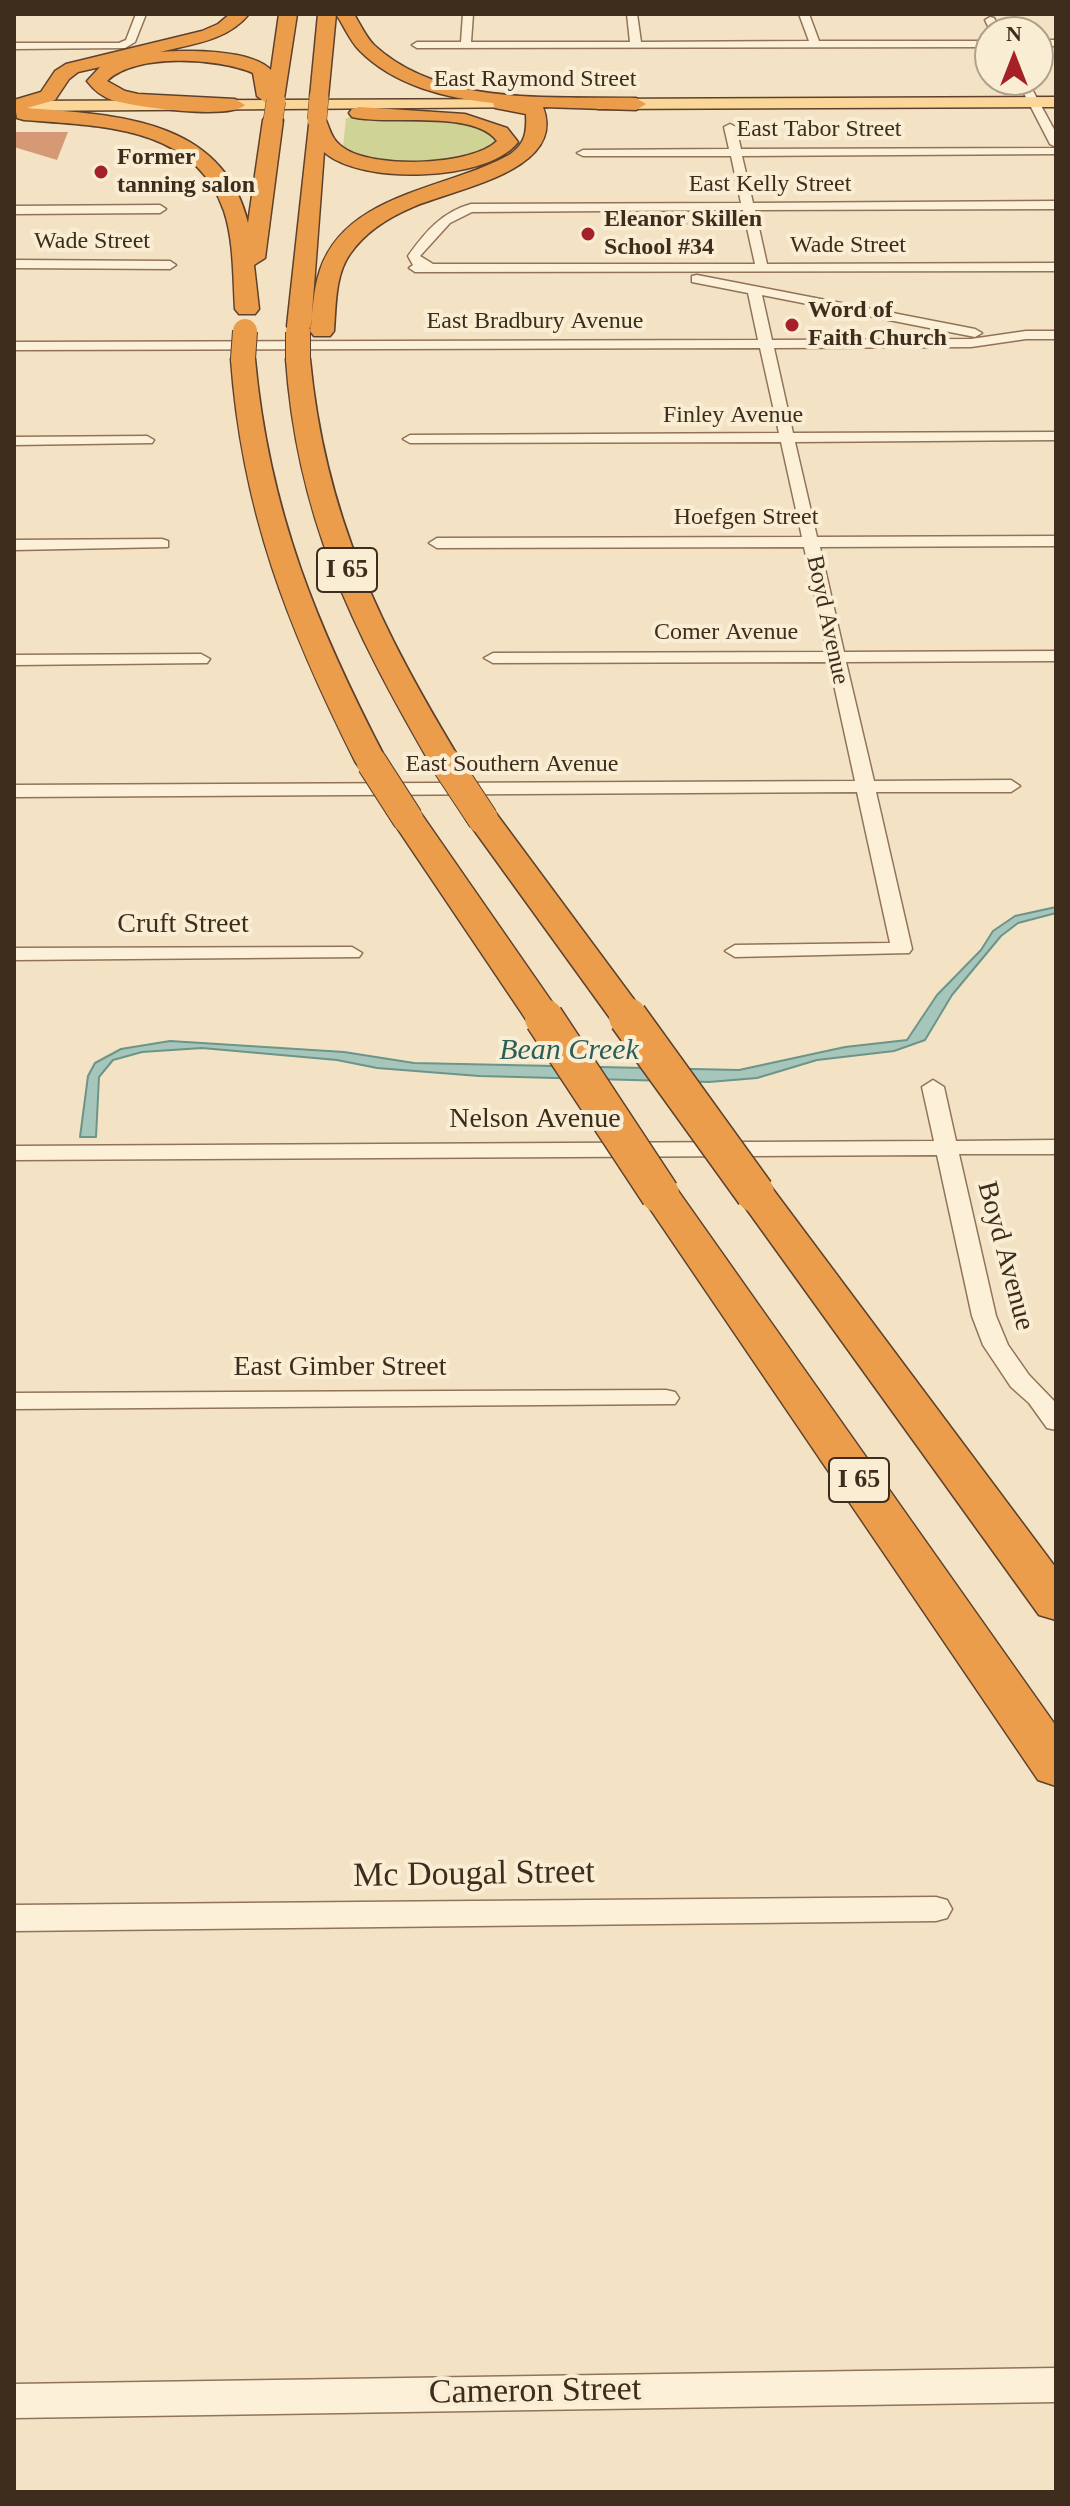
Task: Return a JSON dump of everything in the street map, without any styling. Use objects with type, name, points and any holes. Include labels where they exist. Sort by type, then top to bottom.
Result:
[{"type":"highway","points":[[55,99],[61,76],[72,68],[208,35],[224,28],[240,14]]},
{"type":"highway","name":"I 65","points":[[288,14],[245,333],[251,448],[282,567],[323,670],[372,763],[408,819],[660,1194],[1056,1766]]},
{"type":"highway","name":"I 65","points":[[327,14],[317,124],[305,435],[322,502],[368,621],[397,679],[483,819],[1056,1603]]},
{"type":"highway","points":[[345,14],[354,32],[369,50],[400,73],[424,84],[494,97],[636,104]]},
{"type":"highway","points":[[235,105],[132,98],[104,90],[97,79],[111,68],[143,60],[185,57],[225,59],[262,70],[264,92],[274,104]]},
{"type":"highway","points":[[17,110],[37,101],[55,99],[81,113]]},
{"type":"highway","points":[[502,104],[536,118],[601,112]]},
{"type":"highway","points":[[17,110],[127,124],[170,137],[189,148],[220,181],[233,206],[240,238],[245,333]]},
{"type":"highway","points":[[317,124],[341,155],[398,167],[474,161],[500,152],[508,142],[501,131],[473,121],[359,113]]},
{"type":"highway","points":[[309,344],[333,266],[349,240],[372,221],[397,208],[512,162],[533,144],[536,118]]},
{"type":"main road","name":"East Raymond Street","points":[[55,99],[235,105],[1036,106],[1056,110]]},
{"type":"main road","name":"East Raymond Street","points":[[601,112],[1036,106],[1056,102]]},
{"type":"main road","name":"East Raymond Street","points":[[17,110],[536,118]]},
{"type":"street","points":[[14,46],[121,46],[130,42],[141,14]]},
{"type":"street","points":[[466,45],[468,14]]},
{"type":"street","points":[[632,14],[636,45]]},
{"type":"street","points":[[804,14],[815,44]]},
{"type":"street","points":[[417,45],[974,44]]},
{"type":"street","points":[[1031,96],[1056,144]]},
{"type":"street","points":[[730,127],[762,268]]},
{"type":"street","name":"East Tabor Street","points":[[583,153],[1056,151]]},
{"type":"street","name":"East Kelly Street","points":[[431,268],[415,261],[414,256],[430,234],[461,210],[484,207],[1056,205]]},
{"type":"street","points":[[14,210],[160,209]]},
{"type":"street","name":"Wade Street","points":[[14,264],[170,265]]},
{"type":"street","name":"Wade Street","points":[[401,268],[1056,267]]},
{"type":"street","points":[[643,269],[1056,348]]},
{"type":"street","name":"Boyd Avenue","points":[[735,951],[902,949],[754,290]]},
{"type":"street","name":"East Bradbury Avenue","points":[[14,346],[971,343],[1056,335]]},
{"type":"street","name":"Finley Avenue","points":[[410,439],[1056,436]]},
{"type":"street","points":[[14,441],[147,440]]},
{"type":"street","name":"Hoefgen Street","points":[[437,543],[1056,541]]},
{"type":"street","points":[[14,545],[162,544]]},
{"type":"street","name":"Comer Avenue","points":[[493,658],[1056,656]]},
{"type":"street","points":[[14,660],[201,659]]},
{"type":"street","name":"East Southern Avenue","points":[[14,791],[1011,786]]},
{"type":"street","name":"Cruft Street","points":[[14,954],[352,953]]},
{"type":"street","name":"Boyd Avenue","points":[[933,1087],[984,1316],[996,1345],[1020,1381],[1047,1397],[1056,1422]]},
{"type":"street","name":"Nelson Avenue","points":[[14,1153],[1056,1147]]},
{"type":"street","name":"East Gimber Street","points":[[14,1401],[666,1398]]},
{"type":"street","name":"Mc Dougal Street","points":[[14,1918],[936,1909]]},
{"type":"street","name":"Cameron Street","points":[[14,2401],[1056,2385]]},
{"type":"green space","points":[[346,118],[448,121],[466,124],[500,137],[495,150],[457,159],[418,164],[379,161],[343,147]]},
{"type":"green space","points":[[618,212],[725,212],[727,224],[619,226]]},
{"type":"water","name":"Bean Creek","points":[[1056,907],[1056,913],[1018,923],[1001,936],[952,995],[925,1040],[894,1051],[817,1060],[757,1078],[709,1082],[479,1076],[202,1048],[142,1052],[113,1060],[99,1077],[96,1137],[80,1137],[88,1076],[95,1063],[121,1049],[170,1041],[344,1052],[414,1063],[739,1070],[845,1047],[907,1040],[937,995],[981,950],[993,931],[1015,916]]},
{"type":"building","points":[[14,132],[68,132],[57,160],[14,147]]},
{"type":"place","name":"Former tanning salon","points":[[101,172]]},
{"type":"place","name":"Eleanor Skillen School #34","points":[[588,234]]},
{"type":"place","name":"Word of Faith Church","points":[[792,325]]}]
